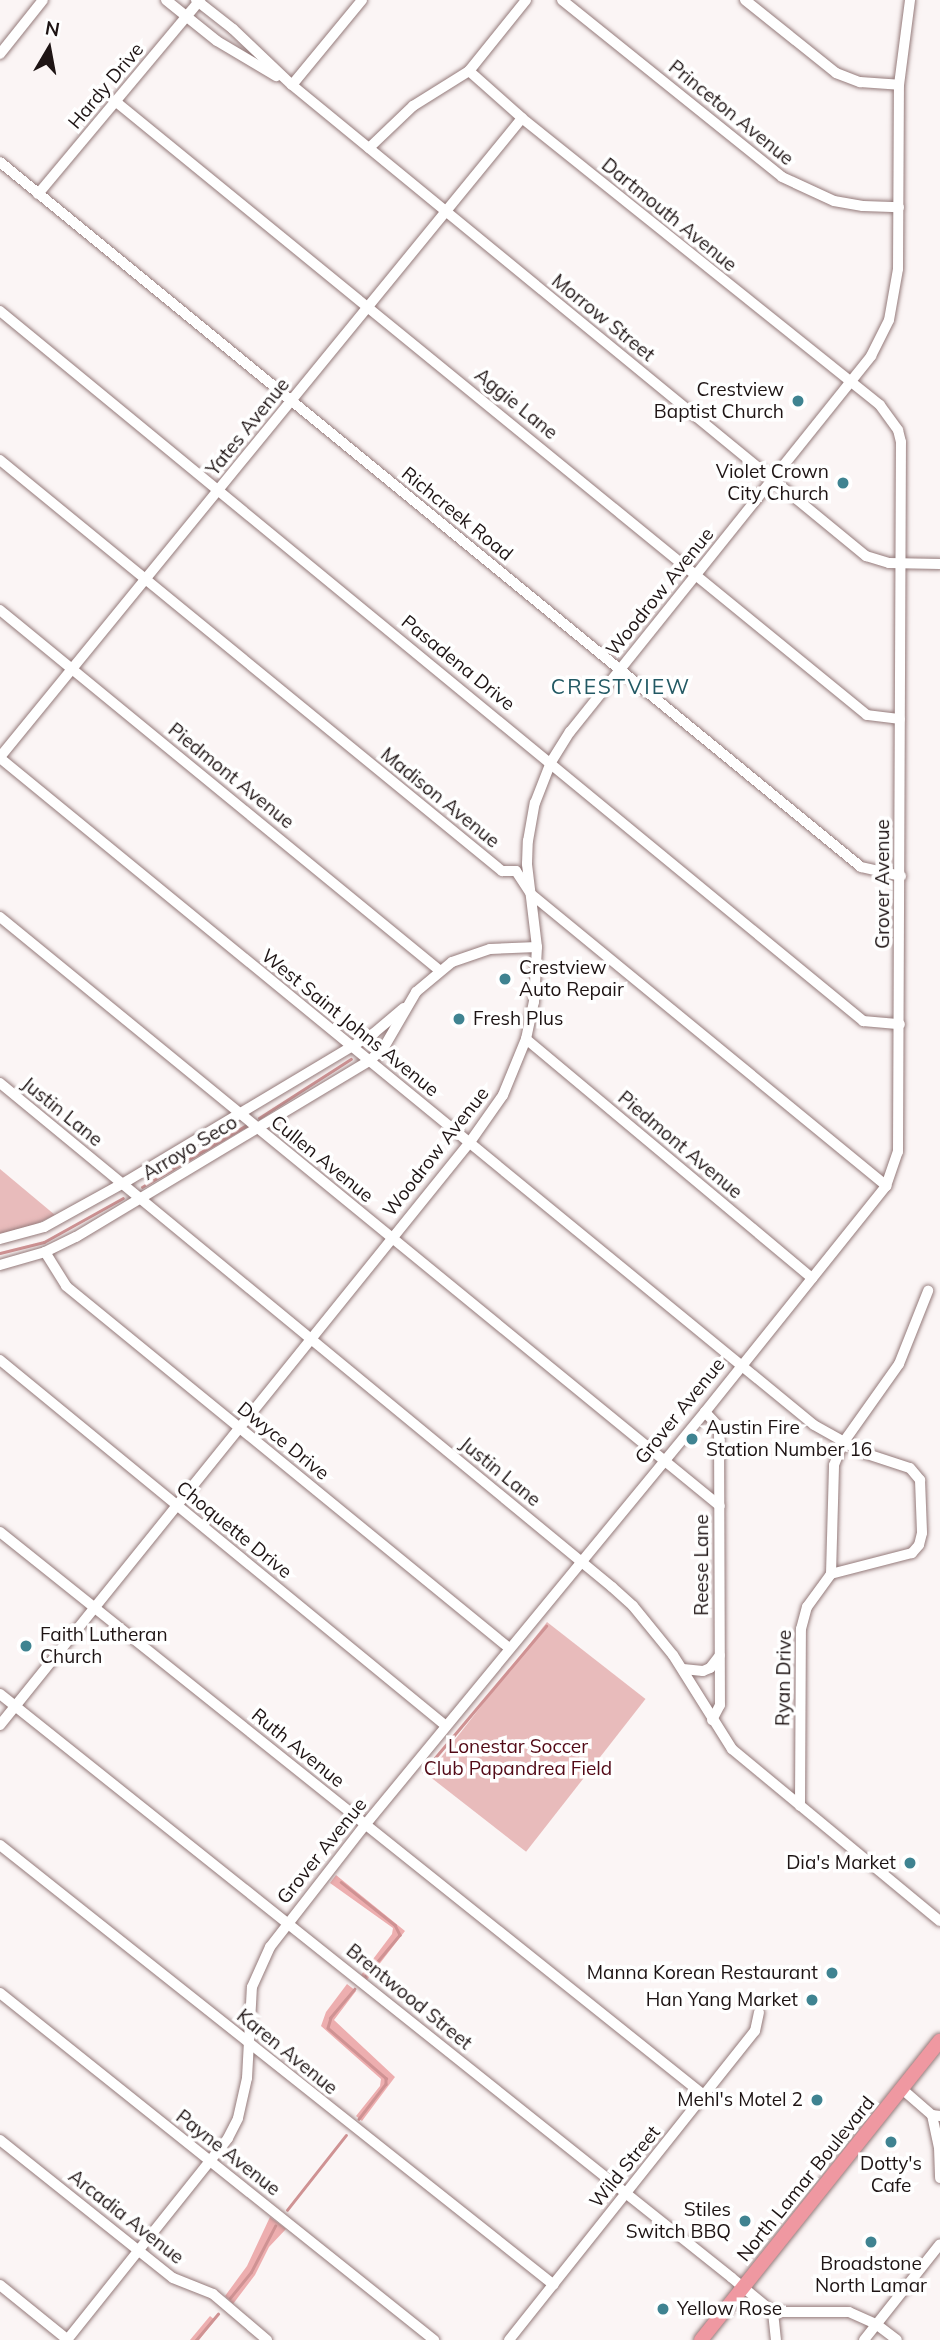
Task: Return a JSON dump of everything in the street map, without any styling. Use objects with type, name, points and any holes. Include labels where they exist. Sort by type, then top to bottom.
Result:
[{"type":"main road","name":"North Lamar Boulevard","points":[[701,2340],[940,2041]]},
{"type":"street","points":[[0,54],[43,0]]},
{"type":"street","name":"Morrow Street","points":[[166,0],[217,41],[292,85]]},
{"type":"street","points":[[292,85],[362,0]]},
{"type":"street","points":[[369,148],[413,106],[470,71],[526,0]]},
{"type":"street","name":"Princeton Avenue","points":[[562,0],[782,177],[834,201],[863,206],[899,207]]},
{"type":"street","points":[[745,0],[836,73],[860,82],[899,85]]},
{"type":"street","name":"Woodrow Avenue","points":[[0,1725],[470,1142],[503,1095],[526,1039],[536,981],[537,947],[527,864],[528,832],[538,790],[551,762],[570,732],[849,383],[878,344],[893,307],[898,269],[899,85],[910,0]]},
{"type":"street","name":"Morrow Street","points":[[198,1],[233,29],[292,85],[866,556],[901,564],[940,564]]},
{"type":"street","name":"Hardy Drive","points":[[38,194],[198,1]]},
{"type":"street","name":"Dartmouth Avenue","points":[[470,71],[522,118],[849,383]]},
{"type":"street","name":"Aggie Lane","points":[[116,101],[867,715],[900,719]]},
{"type":"street","name":"Yates Avenue","points":[[0,757],[522,118]]},
{"type":"street","name":"Richcreek Road","points":[[0,162],[861,867],[901,876]]},
{"type":"street","name":"Pasadena Drive","points":[[0,311],[863,1021],[900,1024]]},
{"type":"street","name":"Grover Avenue","points":[[67,2340],[211,2162],[238,2119],[247,2078],[250,2006],[258,1968],[286,1924],[580,1560],[705,1412],[886,1186],[898,1152],[901,442],[898,430],[887,412],[849,383]]},
{"type":"street","name":"Madison Avenue","points":[[0,460],[502,871],[516,871],[531,894],[886,1186]]},
{"type":"street","name":"Piedmont Avenue","points":[[0,610],[439,970]]},
{"type":"street","name":"West Saint Johns Avenue","points":[[0,757],[814,1425],[843,1443],[903,1465],[916,1473],[920,1480],[922,1533],[919,1545],[912,1553],[831,1574]]},
{"type":"street","name":"Cullen Avenue","points":[[0,918],[720,1506]]},
{"type":"street","name":"Arroyo Seco","points":[[0,1239],[44,1227],[122,1184],[351,1047],[407,1006],[439,970],[474,952],[512,946],[537,947]]},
{"type":"street","name":"Arroyo Seco","points":[[0,1265],[45,1252],[369,1061],[387,1044],[407,1006]]},
{"type":"street","name":"Piedmont Avenue","points":[[526,1039],[812,1278]]},
{"type":"street","name":"Justin Lane","points":[[0,1083],[633,1606],[683,1669],[732,1749],[940,1922]]},
{"type":"street","name":"Dwyce Drive","points":[[45,1252],[66,1286],[509,1647]]},
{"type":"street","points":[[831,1574],[834,1465],[843,1443],[899,1364],[928,1291]]},
{"type":"street","name":"Choquette Drive","points":[[0,1360],[446,1726]]},
{"type":"street","name":"Reese Lane","points":[[705,1412],[719,1427],[720,1705],[712,1720]]},
{"type":"street","name":"Ruth Avenue","points":[[0,1532],[705,2096]]},
{"type":"street","name":"Ryan Drive","points":[[800,1806],[801,1629],[807,1607],[831,1574]]},
{"type":"street","points":[[683,1669],[704,1671],[710,1668],[720,1655]]},
{"type":"street","name":"Brentwood Street","points":[[0,1694],[773,2312]]},
{"type":"street","name":"Karen Avenue","points":[[0,1845],[554,2285]]},
{"type":"street","name":"Payne Avenue","points":[[0,1993],[434,2340]]},
{"type":"street","name":"Wild Street","points":[[509,2340],[755,2031],[759,2012]]},
{"type":"street","points":[[902,2089],[936,2115],[940,2178]]},
{"type":"street","name":"Arcadia Avenue","points":[[0,2140],[173,2278],[213,2294],[267,2340]]},
{"type":"street","points":[[864,2340],[940,2244]]},
{"type":"street","points":[[0,2285],[67,2340]]},
{"type":"street","points":[[776,2340],[773,2312],[849,2312],[876,2324],[897,2340]]},
{"type":"green space","points":[[0,1169],[55,1215],[34,1225],[0,1234]]},
{"type":"green space","name":"Lonestar Soccer Club Papandrea Field","points":[[547,1622],[646,1699],[526,1852],[428,1775]]},
{"type":"shaded area","points":[[336,1875],[405,1931],[367,1980],[361,1975],[392,1934],[393,1928],[330,1883]]},
{"type":"shaded area","points":[[347,1984],[356,1991],[334,2020],[395,2077],[362,2121],[356,2116],[380,2086],[381,2079],[321,2026],[326,2012]]},
{"type":"shaded area","points":[[270,2217],[286,2229],[269,2247],[255,2275],[233,2304],[225,2296],[247,2266]]},
{"type":"shaded area","points":[[210,2316],[215,2320],[199,2340],[190,2340]]},
{"type":"waterway","points":[[259,1118],[351,1059]]},
{"type":"waterway","points":[[142,1187],[245,1126]]},
{"type":"waterway","points":[[0,1253],[44,1242],[123,1198]]},
{"type":"waterway","points":[[423,1772],[546,1626]]},
{"type":"waterway","points":[[341,1882],[395,1925],[400,1935],[366,1976]]},
{"type":"waterway","points":[[355,1989],[331,2018],[328,2028],[386,2078],[386,2084],[359,2119]]},
{"type":"waterway","points":[[287,2210],[346,2135]]},
{"type":"waterway","points":[[230,2298],[251,2272],[275,2226]]},
{"type":"waterway","points":[[196,2340],[218,2314]]},
{"type":"place","name":"Crestview Baptist Church","points":[[798,401]]},
{"type":"place","name":"Violet Crown City Church","points":[[843,483]]},
{"type":"place","name":"Crestview Auto Repair","points":[[505,979]]},
{"type":"place","name":"Fresh Plus","points":[[459,1019]]},
{"type":"place","name":"Austin Fire Station Number 16","points":[[692,1439]]},
{"type":"place","name":"Faith Lutheran Church","points":[[26,1646]]},
{"type":"place","name":"Dia's Market","points":[[910,1863]]},
{"type":"place","name":"Manna Korean Restaurant","points":[[832,1973]]},
{"type":"place","name":"Han Yang Market","points":[[812,2000]]},
{"type":"place","name":"Mehl's Motel 2","points":[[817,2100]]},
{"type":"place","name":"Dotty's Cafe","points":[[891,2142]]},
{"type":"place","name":"Stiles Switch BBQ","points":[[745,2221]]},
{"type":"place","name":"Broadstone North Lamar","points":[[871,2242]]},
{"type":"place","name":"Yellow Rose","points":[[663,2309]]},
{"type":"district","name":"CRESTVIEW","points":[[621,686]]}]
